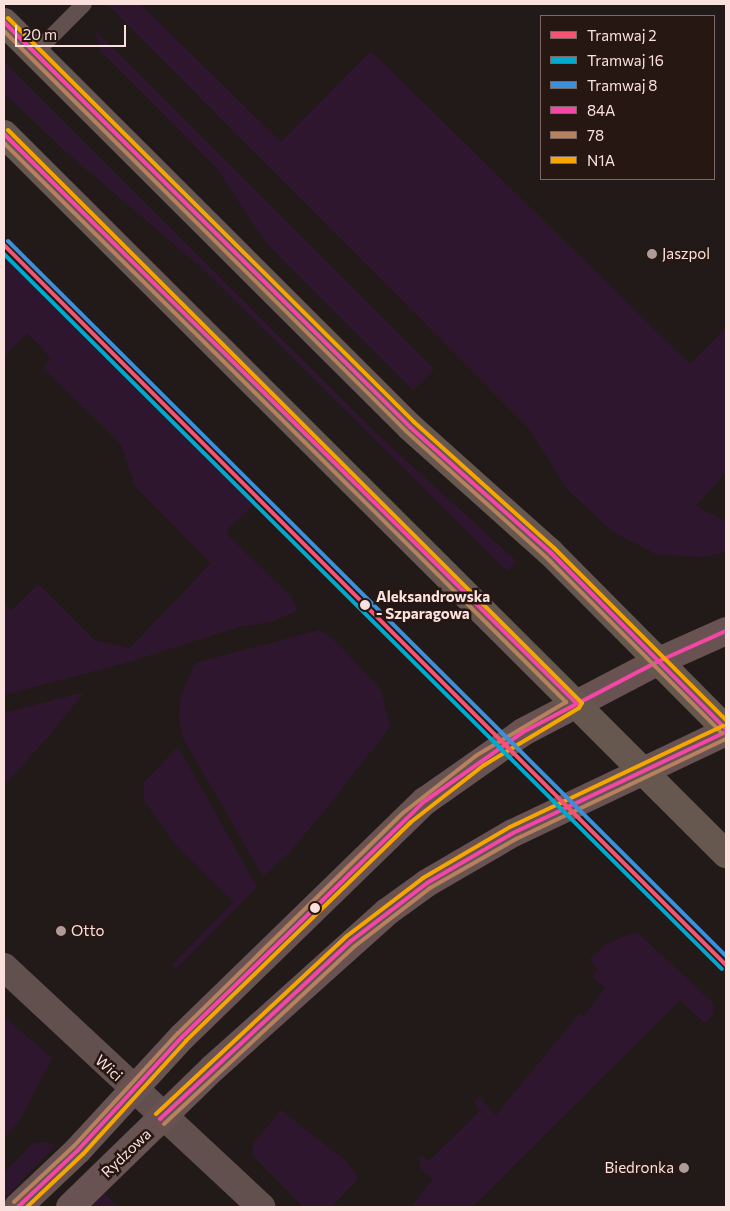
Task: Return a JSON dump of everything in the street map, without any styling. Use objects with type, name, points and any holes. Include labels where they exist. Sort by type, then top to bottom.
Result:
[{"type":"main road","points":[[4,22],[410,427],[550,552],[726,730]]},
{"type":"main road","points":[[4,134],[726,854]]},
{"type":"street","points":[[18,1207],[78,1150],[189,1030],[425,801],[504,744],[576,703],[659,661],[726,631]]},
{"type":"street","name":"Rydzowa","points":[[70,1207],[163,1116],[387,912],[485,848],[726,730]]},
{"type":"street","name":"Wici","points":[[4,967],[261,1207]]},
{"type":"lane","points":[[35,53],[84,4]]},
{"type":"shaded area","points":[[107,4],[140,4],[281,142],[371,51],[690,364],[726,328],[726,472],[696,506],[726,522],[726,552],[702,557],[656,554],[613,532],[567,489],[528,427]]},
{"type":"shaded area","points":[[94,29],[434,369],[413,390],[266,243],[216,167],[100,50]]},
{"type":"shaded area","points":[[4,62],[376,433],[516,561],[507,571],[202,268],[66,152],[4,93]]},
{"type":"shaded area","points":[[4,255],[254,504],[227,530],[229,536],[292,598],[297,611],[270,622],[238,627],[129,662],[4,695],[4,604],[11,611],[38,584],[94,640],[130,648],[211,563],[135,486],[121,444],[43,368],[51,358],[27,333],[4,357]]},
{"type":"shaded area","points":[[319,630],[332,638],[381,690],[390,727],[289,853],[263,876],[182,736],[179,716],[181,696],[195,663]]},
{"type":"shaded area","points":[[84,692],[48,737],[4,785],[4,713]]},
{"type":"shaded area","points":[[178,747],[257,887],[176,969],[172,965],[234,902],[175,844],[144,800],[144,782]]},
{"type":"shaded area","points":[[633,933],[638,933],[714,1004],[712,1015],[705,1023],[680,1000],[472,1207],[411,1207],[433,1179],[419,1168],[421,1165],[419,1158],[422,1155],[429,1161],[469,1122],[480,1110],[474,1102],[479,1097],[496,1115],[580,1013],[584,1016],[605,988],[592,976],[598,970],[590,959],[606,944]]},
{"type":"shaded area","points":[[4,1017],[52,1058],[18,1123],[4,1138]]},
{"type":"shaded area","points":[[281,1110],[347,1162],[357,1176],[356,1181],[332,1207],[303,1207],[253,1156],[253,1144]]},
{"type":"shaded area","points":[[43,1142],[56,1145],[4,1199],[4,1173],[33,1143]]},
{"type":"shaded area","points":[[103,1192],[118,1207],[87,1207]]},
{"type":"tram line","name":"8","points":[[8,241],[726,956]]},
{"type":"tram line","name":"2","points":[[4,245],[726,965]]},
{"type":"tram line","name":"16","points":[[4,254],[722,969]]},
{"type":"transit line","name":"N1A","points":[[8,18],[414,422],[554,548],[726,720]]},
{"type":"transit line","name":"84A","points":[[4,22],[410,427],[550,552],[726,729]]},
{"type":"transit line","name":"78","points":[[4,31],[406,431],[546,557],[722,733]]},
{"type":"transit line","name":"N1A","points":[[8,130],[582,703],[579,708],[484,765],[411,822],[186,1041],[83,1154],[27,1207]]},
{"type":"transit line","name":"84A","points":[[4,134],[576,703]]},
{"type":"transit line","name":"78","points":[[4,143],[566,702],[477,755],[403,813],[178,1033],[74,1146],[14,1202]]},
{"type":"transit line","name":"84A","points":[[18,1207],[78,1150],[182,1037],[425,801],[523,732],[659,661],[726,631]]},
{"type":"transit line","name":"N1A","points":[[156,1114],[347,936],[423,878],[510,827],[723,726]]},
{"type":"transit line","name":"84A","points":[[160,1119],[351,941],[427,883],[513,833],[726,732]]},
{"type":"transit line","name":"78","points":[[164,1124],[355,946],[430,888],[516,839],[726,739]]},
{"type":"place","name":"Jaszpol","points":[[652,254]]},
{"type":"place","name":"Aleksandrowska - Szparagowa","points":[[365,605]]},
{"type":"place","name":"Otto","points":[[61,931]]},
{"type":"place","name":"Biedronka","points":[[684,1168]]}]
